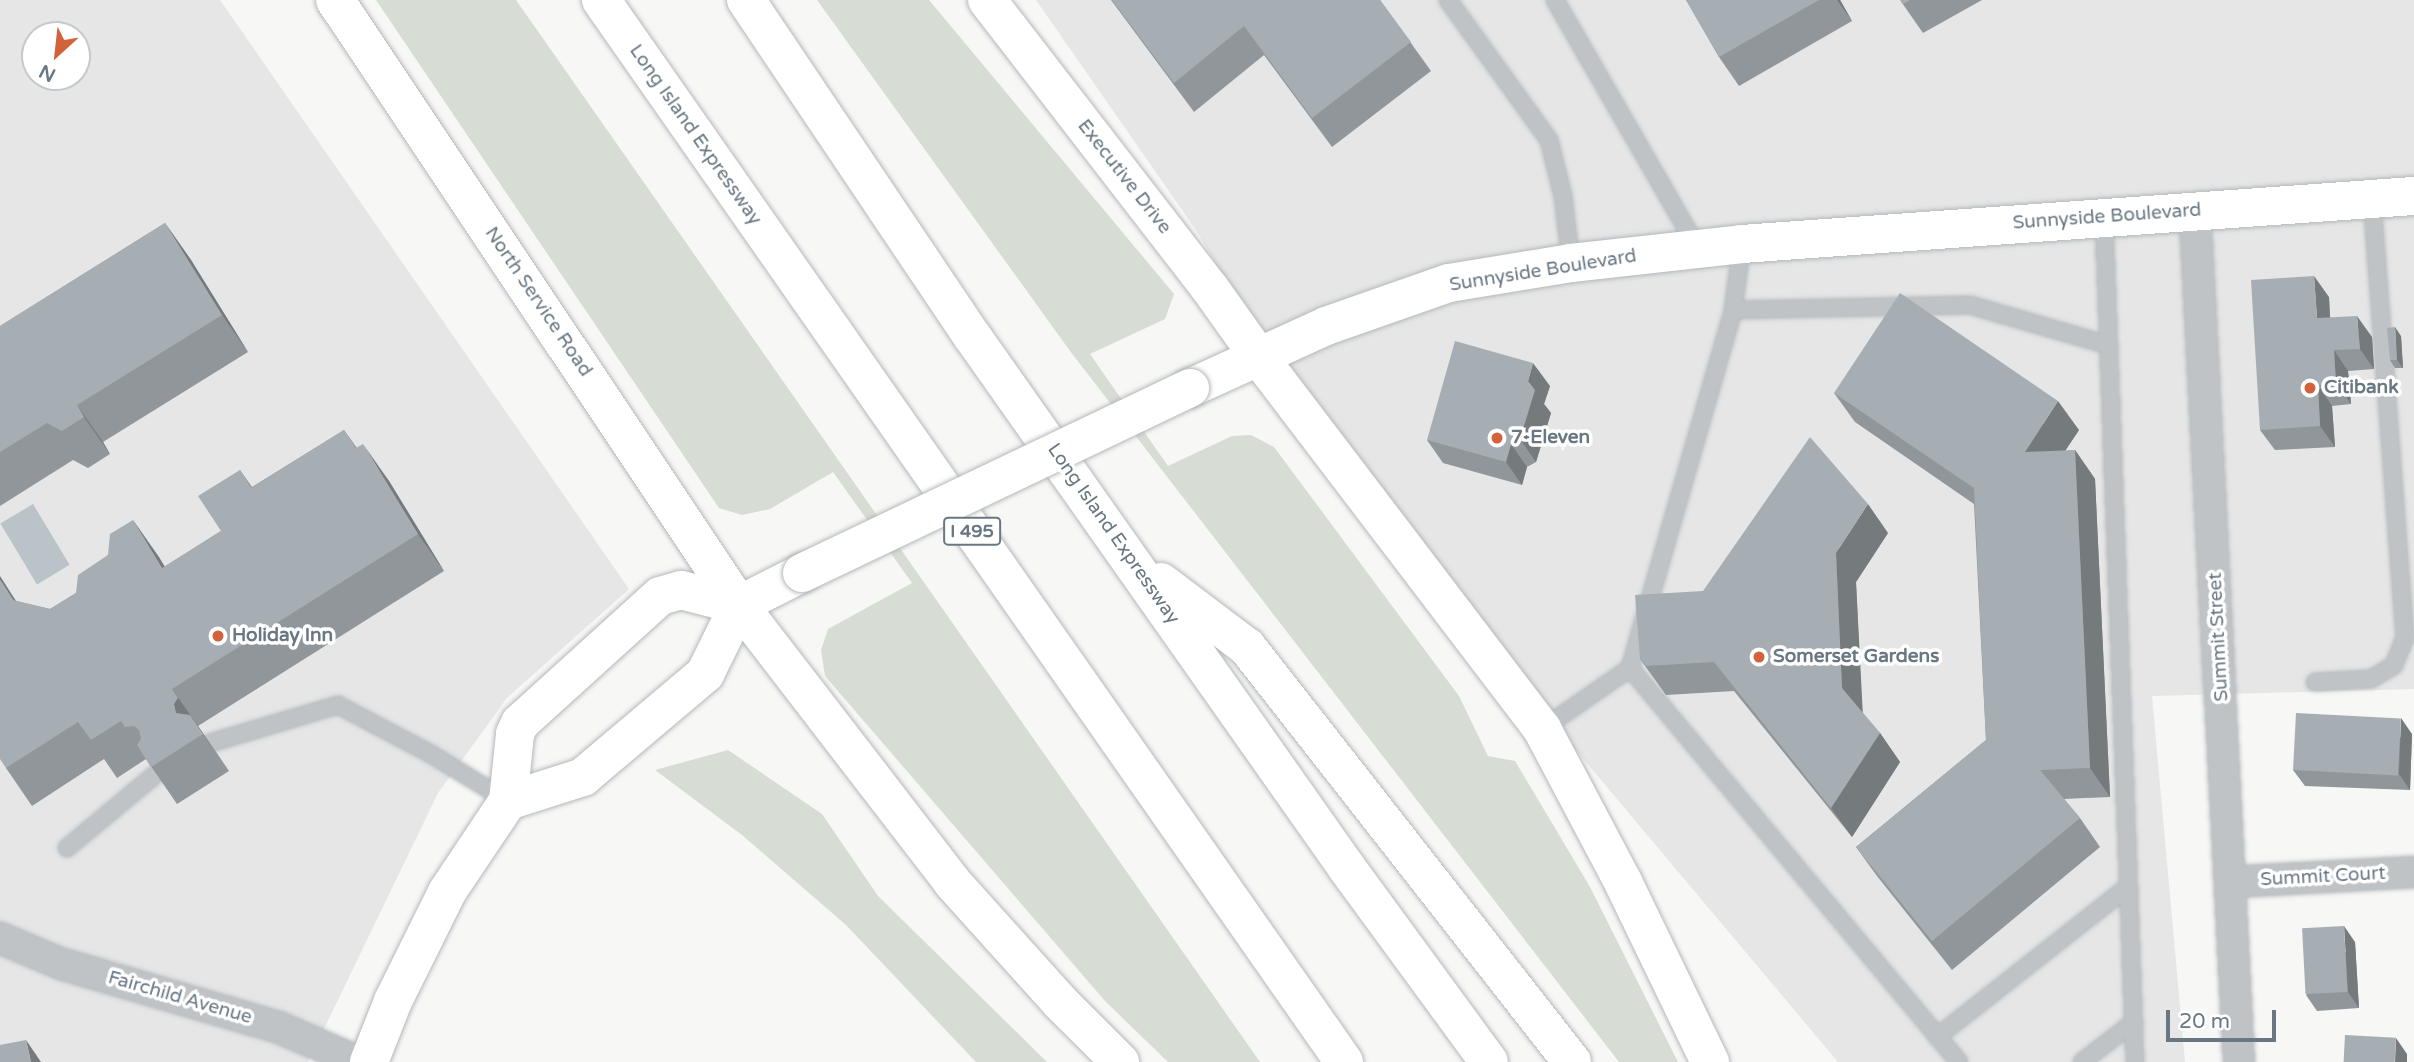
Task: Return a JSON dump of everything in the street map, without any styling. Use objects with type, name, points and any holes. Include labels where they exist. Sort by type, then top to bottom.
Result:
[{"type":"main road","name":"North Service Road","points":[[335,0],[739,605],[952,882],[1060,1002],[1120,1062]]},
{"type":"main road","name":"Long Island Expressway","points":[[601,0],[1343,1062]]},
{"type":"main road","name":"Long Island Expressway","points":[[746,0],[972,336],[1346,868],[1489,1062]]},
{"type":"main road","name":"Executive Drive","points":[[987,0],[1209,286],[1258,356],[1542,729],[1623,882],[1710,1062]]},
{"type":"main road","name":"Sunnyside Boulevard","points":[[739,605],[1258,356],[1326,326],[1450,283],[1571,262],[1742,244],[2414,197]]},
{"type":"main road","points":[[1133,562],[1247,647],[1572,1062]]},
{"type":"main road","points":[[369,1062],[393,1001],[447,892],[508,801],[515,734],[520,723],[660,596],[681,590],[739,605],[705,674],[583,777],[508,801]]},
{"type":"street","name":"Summit Street","points":[[2195,211],[2239,1062]]},
{"type":"street","name":"Summit Court","points":[[2231,882],[2414,872]]},
{"type":"street","name":"Fairchild Avenue","points":[[0,938],[62,964],[278,1027],[359,1062]]},
{"type":"lane","points":[[1448,0],[1549,140],[1563,196],[1571,262]]},
{"type":"lane","points":[[1555,0],[1699,249]]},
{"type":"lane","points":[[2315,682],[2371,680],[2394,665],[2404,638],[2372,199]]},
{"type":"lane","points":[[2104,217],[2136,1062]]},
{"type":"lane","points":[[1542,729],[1630,668],[1733,310],[1742,244]]},
{"type":"lane","points":[[1733,310],[1970,304],[2108,345]]},
{"type":"lane","points":[[1630,668],[1959,1062]]},
{"type":"lane","points":[[210,743],[338,705],[431,754],[508,801]]},
{"type":"lane","points":[[67,848],[157,773]]},
{"type":"lane","points":[[1937,1037],[2129,886]]},
{"type":"lane","points":[[2082,1062],[2134,1022]]},
{"type":"shaded area","points":[[0,0],[220,0],[629,589],[507,698],[438,793],[308,1062],[0,1062]]},
{"type":"shaded area","points":[[376,0],[516,0],[1260,1062],[1168,1062],[1105,1001],[825,676],[821,650],[828,629],[912,583],[833,472],[770,509],[742,515],[719,508]]},
{"type":"shaded area","points":[[817,0],[929,0],[1174,294],[1165,319],[1090,354],[1168,466],[1232,436],[1251,435],[1274,447],[1459,696],[1488,756],[1515,761],[1590,887],[1678,1062],[1619,1062],[1070,351]]},
{"type":"shaded area","points":[[1036,0],[2414,0],[2414,689],[2152,696],[2185,1062],[1838,1062],[1559,730],[1262,342],[1196,230]]},
{"type":"shaded area","points":[[33,504],[70,565],[37,584],[0,524]]},
{"type":"shaded area","points":[[728,750],[822,814],[878,896],[1047,1062],[976,1062],[846,925],[742,835],[655,770]]},
{"type":"building","points":[[1112,0],[1380,0],[1411,42],[1312,118],[1244,26],[1174,83]]},
{"type":"building","points":[[1686,0],[1819,0],[1719,57]]},
{"type":"building","points":[[165,223],[222,315],[77,405],[84,417],[62,431],[47,423],[0,452],[0,326]]},
{"type":"building","name":"Citibank","points":[[2314,276],[2317,318],[2357,316],[2360,349],[2334,350],[2336,383],[2318,385],[2320,426],[2260,430],[2251,280]]},
{"type":"building","points":[[1900,293],[2058,401],[2025,452],[2075,450],[2090,768],[2040,770],[2080,818],[1932,941],[1856,847],[1986,740],[1974,488],[1834,393]]},
{"type":"building","points":[[2395,327],[2397,360],[2390,360],[2387,328]]},
{"type":"building","name":"7-Eleven","points":[[1455,341],[1533,363],[1528,381],[1535,390],[1520,439],[1511,444],[1506,462],[1427,440]]},
{"type":"building","name":"Holiday Inn","points":[[344,430],[356,448],[363,444],[418,534],[172,689],[178,698],[174,704],[176,713],[190,715],[203,734],[151,767],[137,745],[141,739],[139,730],[134,726],[125,727],[121,721],[91,740],[78,722],[6,768],[0,759],[0,580],[13,600],[50,609],[76,593],[78,575],[108,555],[110,534],[133,520],[162,568],[221,531],[198,496],[240,470],[251,488]]},
{"type":"building","points":[[1810,437],[1868,504],[1836,553],[1842,688],[1880,733],[1831,808],[1714,662],[1646,666],[1640,659],[1635,595],[1703,591]]},
{"type":"building","points":[[2296,713],[2401,718],[2398,775],[2293,770]]},
{"type":"building","points":[[2344,926],[2347,992],[2306,994],[2302,928]]},
{"type":"building","points":[[2345,1035],[2396,1038],[2395,1062],[2344,1062]]},
{"type":"building","points":[[26,1040],[31,1062],[0,1062],[0,1045]]},
{"type":"place","name":"Citibank","points":[[2310,388]]},
{"type":"place","name":"7-Eleven","points":[[1497,438]]},
{"type":"place","name":"Holiday Inn","points":[[218,636]]},
{"type":"place","name":"Somerset Gardens","points":[[1759,657]]}]
